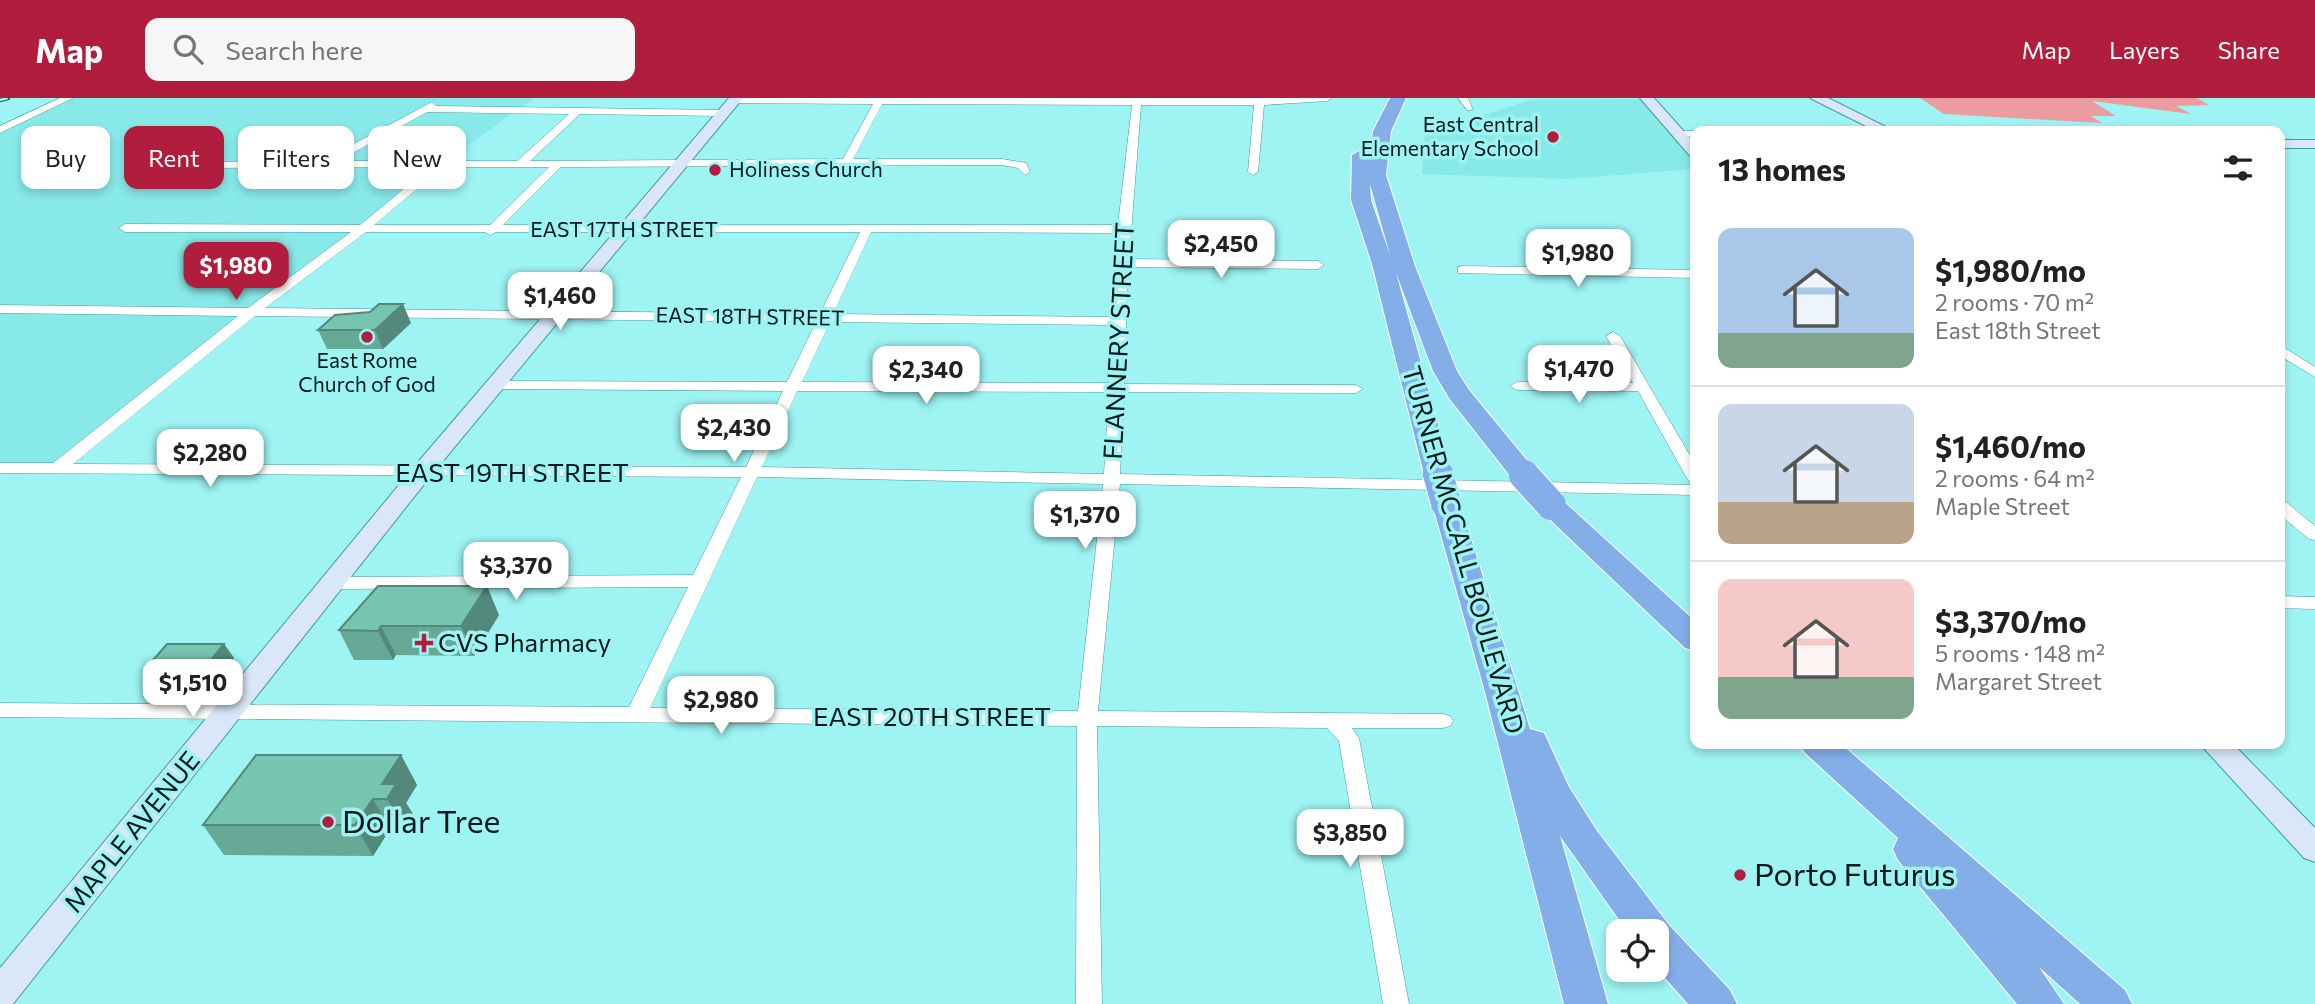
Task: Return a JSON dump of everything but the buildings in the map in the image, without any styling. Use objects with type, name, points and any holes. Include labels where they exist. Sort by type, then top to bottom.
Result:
[{"type":"highway","name":"TURNER MCCALL BOULEVARD","points":[[1377,98],[1362,135],[1361,200],[1383,264],[1438,474],[1483,625],[1586,1004]]},
{"type":"highway","name":"TURNER MCCALL BOULEVARD","points":[[1398,98],[1382,131],[1377,175],[1404,266],[1445,371],[1458,393],[1551,505],[1690,634]]},
{"type":"highway","points":[[1483,625],[1535,752],[1562,809],[1610,879],[1642,919]]},
{"type":"highway","points":[[1806,749],[1895,830],[1947,887],[2042,1004]]},
{"type":"highway","points":[[1824,749],[2110,1004]]},
{"type":"highway","points":[[1669,952],[1715,1004]]},
{"type":"main road","points":[[1647,98],[1690,147]]},
{"type":"main road","points":[[1817,98],[1876,126]]},
{"type":"main road","name":"MAPLE AVENUE","points":[[0,994],[231,712],[421,473],[731,104]]},
{"type":"main road","points":[[2285,144],[2315,144]]},
{"type":"main road","points":[[2220,749],[2315,849]]},
{"type":"street","points":[[0,131],[68,98]]},
{"type":"street","points":[[354,148],[444,98]]},
{"type":"street","points":[[1463,98],[1470,108]]},
{"type":"street","points":[[424,109],[579,110],[880,99],[1259,102],[1324,99]]},
{"type":"street","points":[[846,163],[880,99]]},
{"type":"street","name":"FLANNERY STREET","points":[[1089,1004],[1087,718],[1112,479],[1124,229],[1137,100]]},
{"type":"street","points":[[1253,172],[1259,102]]},
{"type":"street","points":[[520,164],[579,110]]},
{"type":"street","points":[[1679,134],[1690,134]]},
{"type":"street","points":[[466,165],[1013,162],[1022,164],[1026,172]]},
{"type":"street","points":[[490,231],[558,164]]},
{"type":"street","points":[[56,469],[251,312],[410,189]]},
{"type":"street","name":"EAST 17TH STREET","points":[[125,228],[490,231],[1124,229]]},
{"type":"street","points":[[636,715],[867,229]]},
{"type":"street","points":[[1124,262],[1318,265]]},
{"type":"street","points":[[1462,270],[1690,274]]},
{"type":"street","name":"EAST 18TH STREET","points":[[0,309],[1121,321]]},
{"type":"street","points":[[1613,336],[1690,470]]},
{"type":"street","points":[[2285,352],[2315,373]]},
{"type":"street","points":[[495,385],[1356,388]]},
{"type":"street","points":[[1517,386],[1641,387]]},
{"type":"street","name":"EAST 19TH STREET","points":[[0,468],[421,473],[751,472],[1690,490]]},
{"type":"street","points":[[2285,510],[2315,535]]},
{"type":"street","points":[[332,583],[699,581]]},
{"type":"street","points":[[2285,602],[2315,603]]},
{"type":"street","name":"EAST 20TH STREET","points":[[0,710],[1443,721]]},
{"type":"street","points":[[1332,720],[1349,738],[1396,1004]]},
{"type":"shaded area","points":[[74,98],[535,98],[466,146],[466,126],[368,126],[368,189],[409,189],[56,469],[0,469],[0,133]]},
{"type":"shaded area","points":[[1920,98],[2197,98],[2209,105],[2176,106],[2191,114],[2092,101],[2116,116],[2091,116],[2102,123],[1944,114]]},
{"type":"shaded area","name":"East Central Elementary School","points":[[1649,99],[1690,147],[1690,169],[1566,179],[1422,174],[1426,118],[1468,120],[1530,100]]},
{"type":"railway","points":[[0,100],[8,98]]},
{"type":"place","name":"East Central Elementary School","points":[[1553,137]]},
{"type":"place","name":"Holiness Church","points":[[715,170]]},
{"type":"place","name":"East Rome Church of God","points":[[367,337]]},
{"type":"place","name":"CVS Pharmacy","points":[[424,643]]},
{"type":"place","name":"Dollar Tree","points":[[328,822]]},
{"type":"place","name":"Porto Futurus","points":[[1740,875]]}]
